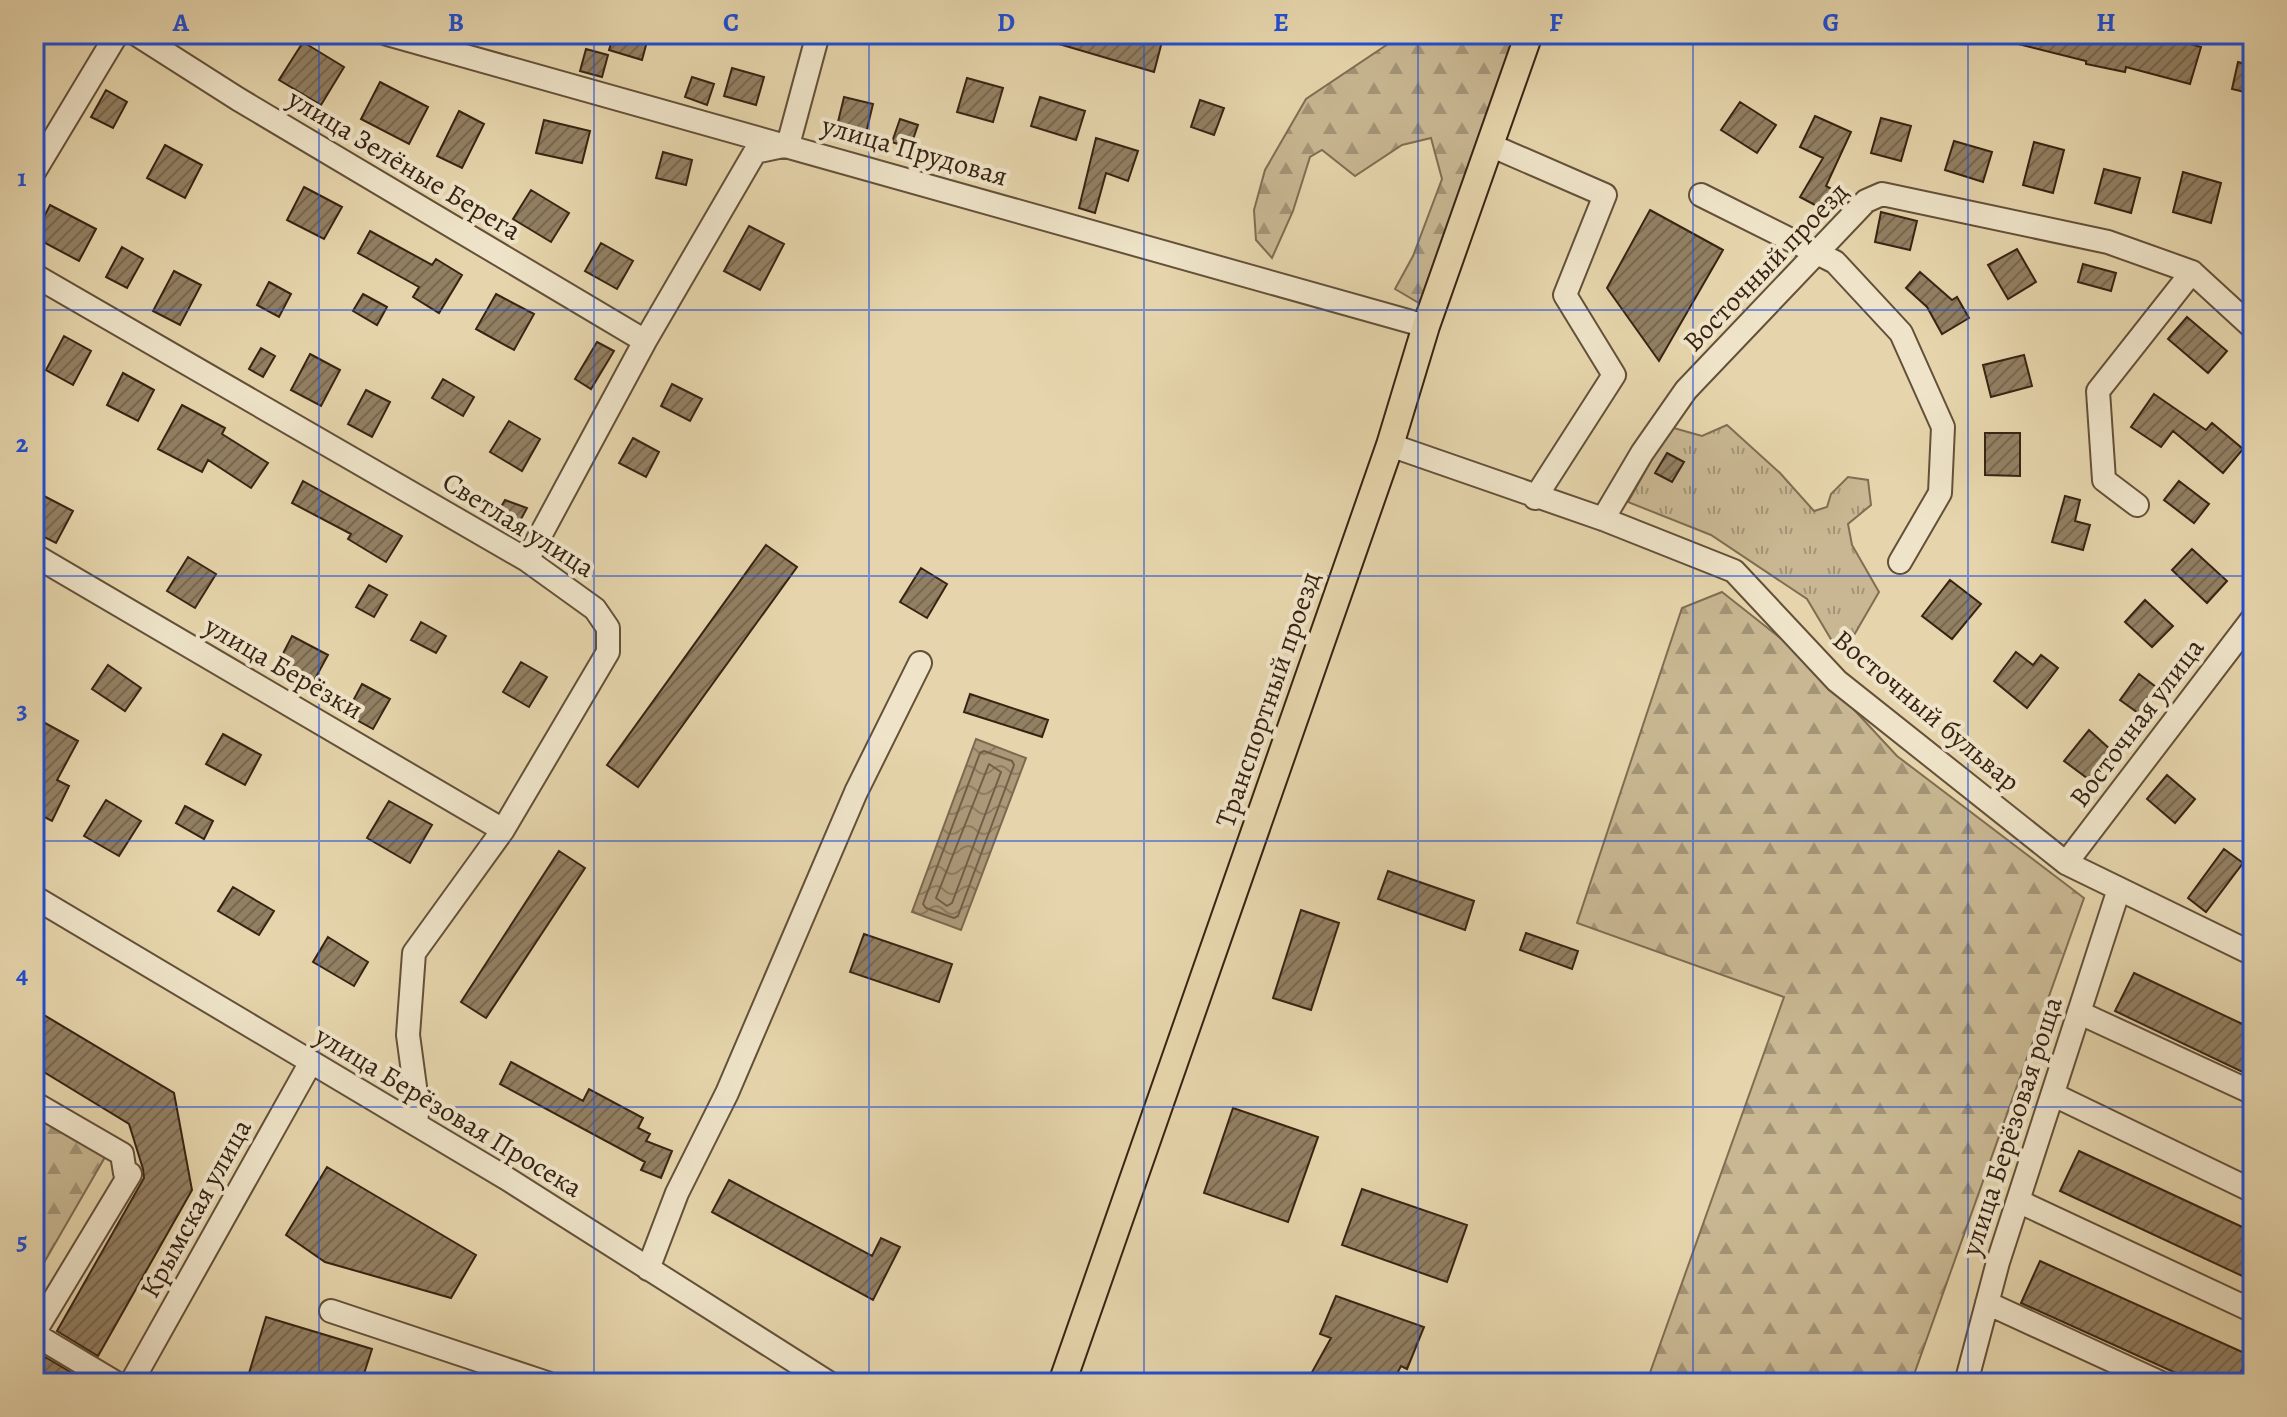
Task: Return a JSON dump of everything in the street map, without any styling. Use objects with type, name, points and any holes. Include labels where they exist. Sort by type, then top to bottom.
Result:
[{"type":"main road","name":"Транспортный проезд","points":[[1062,1383],[1390,445],[1426,326],[1529,34]]},
{"type":"street","points":[[34,172],[117,34]]},
{"type":"street","name":"улица Зелёные Берега","points":[[136,34],[238,99],[645,341]]},
{"type":"street","name":"улица Прудовая","points":[[387,34],[1426,326]]},
{"type":"street","points":[[527,560],[645,341],[755,152],[788,145],[818,34]]},
{"type":"street","points":[[1490,145],[1605,195],[1565,295],[1614,375],[1535,498]]},
{"type":"street","name":"Восточный проезд","points":[[1603,519],[1642,453],[1686,390],[1866,201],[1882,194],[2108,242],[2192,272],[2253,328]]},
{"type":"street","points":[[1701,195],[1835,262],[1901,333],[1943,427],[1940,493],[1900,562]]},
{"type":"street","points":[[2137,505],[2104,480],[2098,391],[2192,272]]},
{"type":"street","name":"Светлая улица","points":[[34,275],[527,560],[595,609],[608,628],[608,652],[503,830],[414,953],[408,1035],[418,1109],[415,1124]]},
{"type":"street","name":"Восточный бульвар","points":[[1390,445],[1535,498],[1603,519],[1734,571],[1837,681],[2066,863],[2253,954]]},
{"type":"street","name":"улица Берёзки","points":[[34,555],[503,830]]},
{"type":"street","name":"Восточная улица","points":[[2066,863],[2253,618]]},
{"type":"street","points":[[648,1269],[677,1193],[727,1093],[856,792],[920,663]]},
{"type":"street","name":"улица Берёзовая роща","points":[[1966,1383],[2018,1201],[2119,889]]},
{"type":"street","name":"улица Берёзовая Просека","points":[[34,897],[415,1124],[829,1383]]},
{"type":"street","points":[[2080,1013],[2253,1093]]},
{"type":"street","name":"Крымская улица","points":[[131,1383],[311,1062]]},
{"type":"street","points":[[2054,1095],[2253,1191]]},
{"type":"street","points":[[34,1103],[122,1154],[125,1173],[130,1174],[34,1334],[116,1383]]},
{"type":"street","points":[[2018,1201],[2253,1311]]},
{"type":"street","points":[[1987,1303],[2161,1383]]},
{"type":"street","points":[[331,1311],[547,1383]]},
{"type":"green space","points":[[1403,34],[1517,34],[1432,278],[1419,303],[1395,289],[1413,256],[1442,179],[1431,138],[1402,145],[1355,176],[1322,150],[1310,157],[1293,211],[1272,258],[1256,240],[1254,210],[1265,170],[1306,99]]},
{"type":"green space","points":[[1727,425],[1780,473],[1814,511],[1827,507],[1831,494],[1848,477],[1868,480],[1871,505],[1848,524],[1852,545],[1879,592],[1850,642],[1838,651],[1807,599],[1711,535],[1628,502],[1670,427],[1702,436]]},
{"type":"green space","points":[[1722,592],[1807,659],[1897,756],[2084,898],[1911,1383],[1617,1383],[1630,1375],[1647,1381],[1784,997],[1577,923],[1682,608]]},
{"type":"green space","points":[[34,1115],[105,1157],[34,1280]]},
{"type":"water","points":[[976,739],[1026,758],[961,930],[912,912]]},
{"type":"building","points":[[614,34],[649,34],[642,60],[609,50]]},
{"type":"building","points":[[1043,34],[1164,34],[1154,72],[1042,39]]},
{"type":"building","points":[[2002,34],[2120,34],[2159,42],[2161,36],[2201,47],[2190,84],[2126,67],[2125,72],[2086,64],[2086,61],[2002,40]]},
{"type":"building","points":[[303,42],[344,67],[321,105],[279,80]]},
{"type":"building","points":[[586,49],[608,55],[602,77],[580,71]]},
{"type":"building","points":[[2238,62],[2253,66],[2253,94],[2232,89]]},
{"type":"building","points":[[732,68],[764,77],[756,105],[724,96]]},
{"type":"building","points":[[692,77],[714,84],[707,105],[685,97]]},
{"type":"building","points":[[967,78],[1003,88],[993,122],[957,112]]},
{"type":"building","points":[[380,82],[428,107],[409,144],[361,119]]},
{"type":"building","points":[[106,90],[127,102],[113,128],[91,117]]},
{"type":"building","points":[[844,97],[873,104],[866,133],[837,126]]},
{"type":"building","points":[[1040,97],[1085,111],[1076,140],[1031,126]]},
{"type":"building","points":[[1200,100],[1224,108],[1214,135],[1191,127]]},
{"type":"building","points":[[1740,102],[1776,125],[1757,153],[1721,130]]},
{"type":"building","points":[[459,111],[484,124],[462,168],[437,156]]},
{"type":"building","points":[[1815,116],[1851,132],[1826,186],[1837,192],[1826,211],[1800,197],[1823,158],[1800,147]]},
{"type":"building","points":[[1881,118],[1911,126],[1901,161],[1871,153]]},
{"type":"building","points":[[900,119],[918,125],[910,148],[892,142]]},
{"type":"building","points":[[544,120],[590,131],[582,163],[536,153]]},
{"type":"building","points":[[1096,138],[1138,151],[1128,181],[1106,173],[1095,213],[1079,208]]},
{"type":"building","points":[[1954,141],[1992,152],[1983,182],[1945,170]]},
{"type":"building","points":[[2034,142],[2064,150],[2053,193],[2023,185]]},
{"type":"building","points":[[165,145],[202,165],[185,198],[147,178]]},
{"type":"building","points":[[663,152],[692,160],[686,185],[656,178]]},
{"type":"building","points":[[2104,169],[2140,178],[2131,213],[2095,203]]},
{"type":"building","points":[[2183,172],[2221,183],[2211,223],[2173,212]]},
{"type":"building","points":[[304,187],[342,207],[324,239],[287,220]]},
{"type":"building","points":[[531,190],[569,213],[551,242],[513,219]]},
{"type":"building","points":[[50,205],[96,229],[79,261],[34,237]]},
{"type":"building","points":[[1650,210],[1723,250],[1659,361],[1607,288]]},
{"type":"building","points":[[1881,212],[1917,221],[1910,250],[1875,242]]},
{"type":"building","points":[[749,226],[784,244],[760,290],[724,271]]},
{"type":"building","points":[[370,231],[432,265],[436,259],[462,275],[439,313],[413,297],[419,287],[358,253]]},
{"type":"building","points":[[601,243],[633,261],[617,289],[585,271]]},
{"type":"building","points":[[122,247],[143,259],[127,288],[106,277]]},
{"type":"building","points":[[2017,249],[2036,282],[2008,299],[1988,265]]},
{"type":"building","points":[[2083,264],[2116,273],[2111,291],[2078,282]]},
{"type":"building","points":[[174,271],[201,285],[180,325],[153,311]]},
{"type":"building","points":[[1920,272],[1952,300],[1957,297],[1969,318],[1942,334],[1927,307],[1906,288]]},
{"type":"building","points":[[269,282],[291,294],[279,317],[257,305]]},
{"type":"building","points":[[363,294],[387,307],[377,325],[353,311]]},
{"type":"building","points":[[496,294],[534,314],[514,350],[476,329]]},
{"type":"building","points":[[2187,317],[2227,351],[2208,373],[2168,339]]},
{"type":"building","points":[[64,336],[91,351],[73,385],[46,370]]},
{"type":"building","points":[[597,342],[614,351],[591,389],[575,379]]},
{"type":"building","points":[[261,348],[275,356],[263,377],[249,369]]},
{"type":"building","points":[[310,354],[340,370],[321,406],[291,390]]},
{"type":"building","points":[[2024,355],[2032,386],[1991,397],[1983,365]]},
{"type":"building","points":[[123,373],[154,390],[138,421],[107,405]]},
{"type":"building","points":[[443,379],[474,397],[463,416],[432,398]]},
{"type":"building","points":[[672,384],[702,399],[690,421],[661,406]]},
{"type":"building","points":[[366,390],[390,402],[372,437],[348,424]]},
{"type":"building","points":[[2154,394],[2206,430],[2212,423],[2243,449],[2223,473],[2173,431],[2161,447],[2131,427]]},
{"type":"building","points":[[182,405],[225,428],[222,434],[268,463],[251,488],[208,460],[202,472],[158,449]]},
{"type":"building","points":[[509,421],[540,439],[522,471],[490,452]]},
{"type":"building","points":[[1985,433],[2020,433],[2020,476],[1985,475]]},
{"type":"building","points":[[633,438],[659,452],[646,477],[619,463]]},
{"type":"building","points":[[1667,453],[1684,462],[1672,482],[1655,473]]},
{"type":"building","points":[[303,481],[402,536],[386,562],[348,539],[351,534],[292,503]]},
{"type":"building","points":[[2179,481],[2209,504],[2194,523],[2164,500]]},
{"type":"building","points":[[42,495],[73,511],[56,543],[34,532],[34,510]]},
{"type":"building","points":[[2065,496],[2080,500],[2075,521],[2090,525],[2083,550],[2052,542]]},
{"type":"building","points":[[505,500],[527,508],[514,532],[493,521]]},
{"type":"building","points":[[766,545],[797,567],[638,787],[607,765]]},
{"type":"building","points":[[2192,549],[2227,581],[2207,603],[2172,570]]},
{"type":"building","points":[[188,557],[216,574],[195,608],[167,591]]},
{"type":"building","points":[[921,568],[947,584],[927,618],[900,602]]},
{"type":"building","points":[[1950,580],[1981,604],[1952,639],[1922,616]]},
{"type":"building","points":[[369,585],[387,595],[374,617],[356,607]]},
{"type":"building","points":[[2145,600],[2173,626],[2152,647],[2125,622]]},
{"type":"building","points":[[421,622],[446,636],[436,653],[411,640]]},
{"type":"building","points":[[292,636],[328,655],[309,690],[274,671]]},
{"type":"building","points":[[2016,652],[2033,665],[2041,655],[2058,668],[2027,708],[1994,681]]},
{"type":"building","points":[[521,662],[547,677],[529,707],[503,692]]},
{"type":"building","points":[[108,665],[141,688],[125,711],[92,689]]},
{"type":"building","points":[[2139,674],[2160,690],[2141,715],[2120,700]]},
{"type":"building","points":[[362,684],[390,699],[373,729],[346,714]]},
{"type":"building","points":[[970,694],[1048,720],[1042,737],[964,712]]},
{"type":"building","points":[[34,717],[78,741],[57,780],[69,786],[52,821],[34,812]]},
{"type":"building","points":[[2089,730],[2112,751],[2091,781],[2064,761]]},
{"type":"building","points":[[223,734],[261,755],[245,785],[206,764]]},
{"type":"building","points":[[2167,775],[2195,799],[2175,823],[2147,799]]},
{"type":"building","points":[[106,800],[141,821],[119,856],[84,836]]},
{"type":"building","points":[[389,801],[432,825],[410,863],[367,838]]},
{"type":"building","points":[[185,806],[213,821],[204,839],[176,823]]},
{"type":"building","points":[[2224,849],[2243,863],[2206,912],[2188,898]]},
{"type":"building","points":[[559,851],[585,868],[486,1018],[461,1002]]},
{"type":"building","points":[[1388,871],[1474,901],[1465,930],[1378,899]]},
{"type":"building","points":[[233,887],[274,911],[259,935],[218,911]]},
{"type":"building","points":[[1301,910],[1339,923],[1311,1010],[1273,998]]},
{"type":"building","points":[[1526,933],[1578,951],[1572,969],[1520,950]]},
{"type":"building","points":[[864,934],[952,964],[939,1002],[850,972]]},
{"type":"building","points":[[328,937],[368,962],[354,986],[313,962]]},
{"type":"building","points":[[2134,973],[2253,1029],[2253,1077],[2115,1011]]},
{"type":"building","points":[[34,1009],[174,1093],[192,1190],[98,1356],[57,1331],[144,1178],[143,1169],[129,1124],[34,1066]]},
{"type":"building","points":[[511,1062],[583,1101],[589,1089],[643,1118],[638,1128],[650,1134],[646,1141],[672,1151],[661,1178],[641,1170],[645,1162],[500,1084]]},
{"type":"building","points":[[1233,1108],[1318,1137],[1288,1222],[1204,1193]]},
{"type":"building","points":[[2079,1151],[2253,1232],[2253,1281],[2060,1191]]},
{"type":"building","points":[[327,1167],[476,1255],[451,1298],[325,1262],[286,1235]]},
{"type":"building","points":[[729,1180],[872,1256],[881,1238],[900,1247],[873,1300],[712,1212]]},
{"type":"building","points":[[1362,1189],[1467,1225],[1447,1282],[1342,1245]]},
{"type":"building","points":[[2040,1261],[2249,1355],[2236,1383],[2198,1383],[2021,1303]]},
{"type":"building","points":[[1336,1296],[1424,1327],[1407,1369],[1401,1366],[1392,1383],[1306,1383],[1331,1338],[1320,1334]]},
{"type":"building","points":[[266,1317],[372,1349],[361,1383],[246,1383]]},
{"type":"building","points":[[45,1357],[84,1380],[82,1383],[34,1383],[34,1374]]}]
